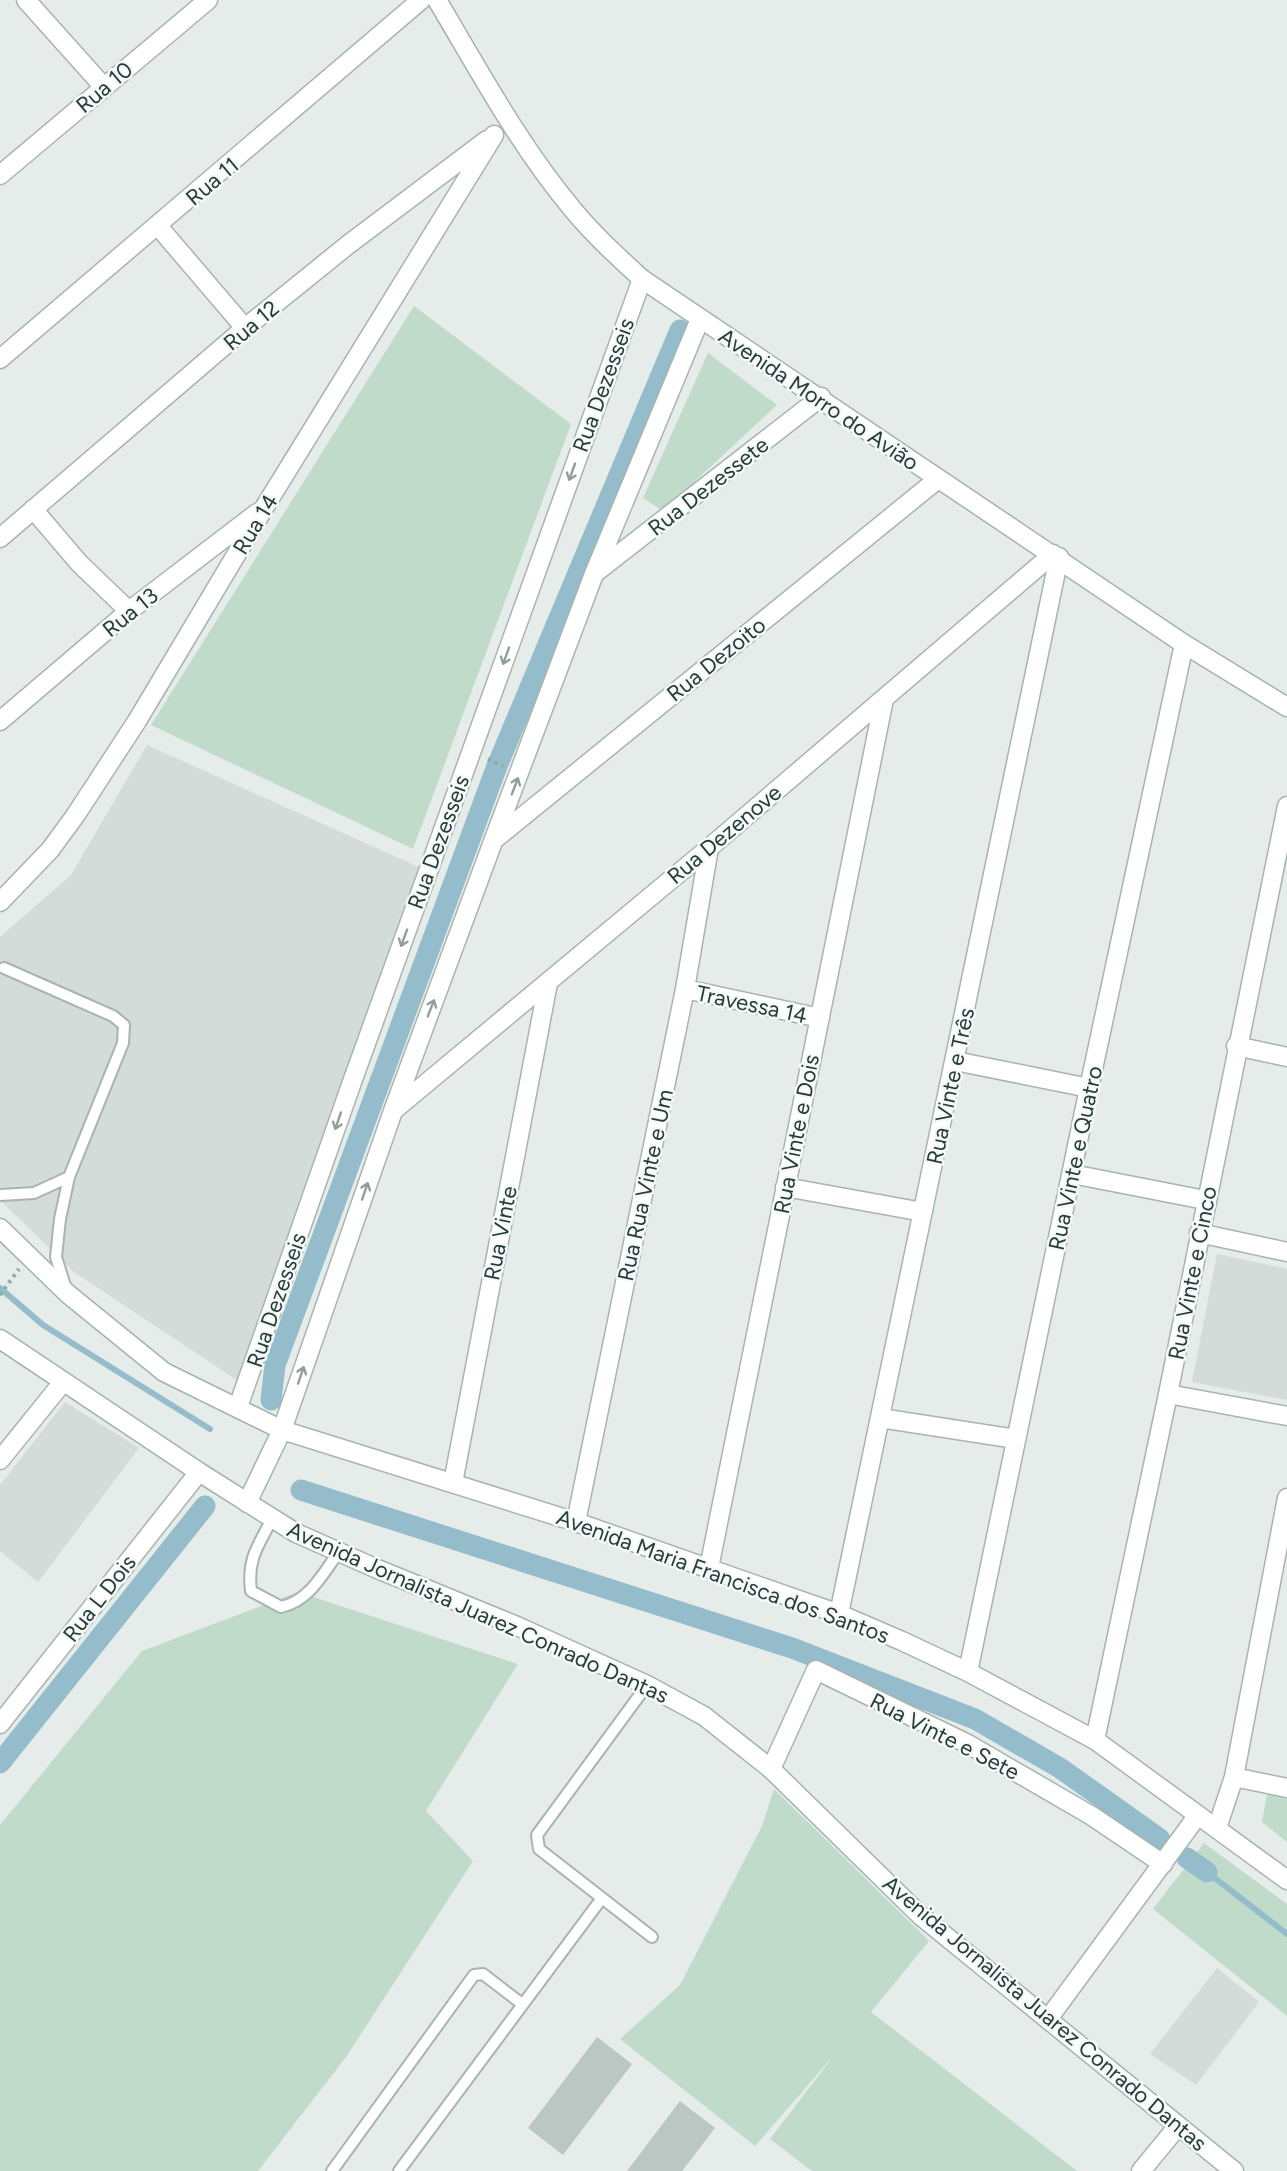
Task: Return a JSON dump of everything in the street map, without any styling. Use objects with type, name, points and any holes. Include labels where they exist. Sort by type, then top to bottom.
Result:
[{"type":"street","points":[[26,0],[103,86]]},
{"type":"street","name":"Rua 10","points":[[0,175],[208,0]]},
{"type":"street","name":"Rua 11","points":[[0,359],[421,0]]},
{"type":"street","name":"Avenida Morro do Avião","points":[[437,0],[508,120],[572,209],[598,238],[642,279],[1184,644],[1287,707]]},
{"type":"street","name":"Rua 12","points":[[0,538],[245,328],[349,244],[494,135],[508,120]]},
{"type":"street","name":"Rua 14","points":[[0,902],[42,859],[75,816],[138,720],[264,508],[494,135]]},
{"type":"street","points":[[158,226],[245,328]]},
{"type":"street","name":"Rua Dezesseis","points":[[238,1407],[351,1085],[642,279]]},
{"type":"street","points":[[247,1503],[282,1430],[393,1111],[594,574],[700,319]]},
{"type":"street","name":"Rua Dezessete","points":[[594,574],[821,398]]},
{"type":"street","name":"Rua Dezoito","points":[[494,839],[938,479]]},
{"type":"street","name":"Rua 13","points":[[0,722],[129,611],[264,508]]},
{"type":"street","points":[[33,509],[79,563],[129,611]]},
{"type":"street","name":"Rua Dezenove","points":[[393,1111],[1056,556]]},
{"type":"street","name":"Rua Vinte e Três","points":[[839,1614],[955,1061],[1056,556]]},
{"type":"street","name":"Rua Vinte e Quatro","points":[[968,1672],[1184,644]]},
{"type":"street","name":"Rua Vinte e Dois","points":[[709,1568],[884,699]]},
{"type":"street","name":"Rua Vinte e Cinco","points":[[1095,1740],[1168,1394],[1236,1046],[1287,806]]},
{"type":"street","name":"Rua Rua Vinte e Um","points":[[576,1522],[685,989],[709,848]]},
{"type":"street","name":"Rua Vinte","points":[[453,1483],[548,983]]},
{"type":"street","name":"Travessa 14","points":[[685,989],[820,1018]]},
{"type":"street","points":[[1236,1046],[1287,1057]]},
{"type":"street","points":[[955,1061],[1089,1088]]},
{"type":"street","points":[[1072,1174],[1205,1200]]},
{"type":"street","points":[[785,1187],[923,1212]]},
{"type":"street","name":"Avenida Maria Francisca dos Santos","points":[[0,1228],[68,1294],[164,1372],[282,1430],[576,1522],[709,1568],[839,1614],[968,1672],[1095,1740],[1287,1880]]},
{"type":"street","points":[[1199,1233],[1287,1252]]},
{"type":"street","name":"Avenida Jornalista Juarez Conrado Dantas","points":[[0,1339],[272,1519],[338,1552],[517,1626],[647,1685],[704,1716],[771,1769],[921,1916],[1234,2171]]},
{"type":"street","points":[[0,1460],[63,1382]]},
{"type":"street","points":[[1168,1394],[1287,1416]]},
{"type":"street","points":[[880,1418],[1016,1439]]},
{"type":"street","name":"Rua L Dois","points":[[0,1724],[199,1472]]},
{"type":"street","points":[[1218,1828],[1234,1777],[1287,1498]]},
{"type":"street","name":"Rua Vinte e Sete","points":[[771,1769],[816,1670],[968,1744],[1092,1816],[1163,1864]]},
{"type":"street","points":[[1234,1777],[1287,1788]]},
{"type":"street","points":[[1048,2019],[1198,1815]]},
{"type":"street","points":[[1141,2171],[1178,2126]]},
{"type":"lane","points":[[4,968],[113,1016],[124,1025],[123,1043],[69,1177],[60,1219],[56,1257],[68,1294]]},
{"type":"lane","points":[[0,1195],[34,1192],[69,1177]]},
{"type":"lane","points":[[272,1519],[252,1558],[249,1572],[251,1591],[281,1606],[294,1604],[306,1596],[338,1552]]},
{"type":"lane","points":[[647,1685],[537,1835],[539,1849],[652,1937]]},
{"type":"lane","points":[[399,2171],[602,1898]]},
{"type":"lane","points":[[332,2171],[474,1975],[483,1974],[522,2004]]},
{"type":"path","points":[[491,760],[504,766]]},
{"type":"path","points":[[0,1295],[18,1269]]},
{"type":"shaded area","points":[[147,745],[423,869],[240,1382],[74,1272],[0,1200],[0,937],[71,875]]},
{"type":"shaded area","points":[[1217,1254],[1287,1269],[1287,1400],[1192,1382]]},
{"type":"shaded area","points":[[65,1402],[139,1448],[38,1582],[0,1551],[0,1485]]},
{"type":"shaded area","points":[[1217,1968],[1259,2002],[1196,2085],[1150,2054]]},
{"type":"green space","points":[[414,306],[571,424],[413,849],[151,725]]},
{"type":"green space","points":[[708,353],[777,405],[663,511],[643,498]]},
{"type":"green space","points":[[298,1592],[518,1664],[426,1811],[473,1861],[346,2057],[258,2171],[0,2171],[0,1825],[142,1651]]},
{"type":"green space","points":[[774,1789],[929,1941],[871,2012],[1077,2171],[812,2171],[770,2139],[835,2054],[755,2146],[620,2039],[680,1985],[762,1826]]},
{"type":"green space","points":[[1267,1794],[1287,1799],[1287,1842],[1262,1822]]},
{"type":"green space","points":[[1204,1843],[1287,1904],[1287,2016],[1153,1909]]},
{"type":"building","points":[[597,2037],[632,2064],[563,2155],[528,2128]]},
{"type":"building","points":[[680,2101],[715,2128],[682,2171],[627,2171]]},
{"type":"waterway","points":[[271,1400],[275,1365],[497,766],[680,330]]},
{"type":"waterway","points":[[0,1288],[43,1325],[210,1429]]},
{"type":"waterway","points":[[301,1490],[792,1648],[975,1719],[1060,1768],[1160,1839]]},
{"type":"waterway","points":[[0,1763],[205,1506]]},
{"type":"waterway","points":[[1187,1858],[1207,1872]]},
{"type":"waterway","points":[[1207,1872],[1287,1934]]}]
